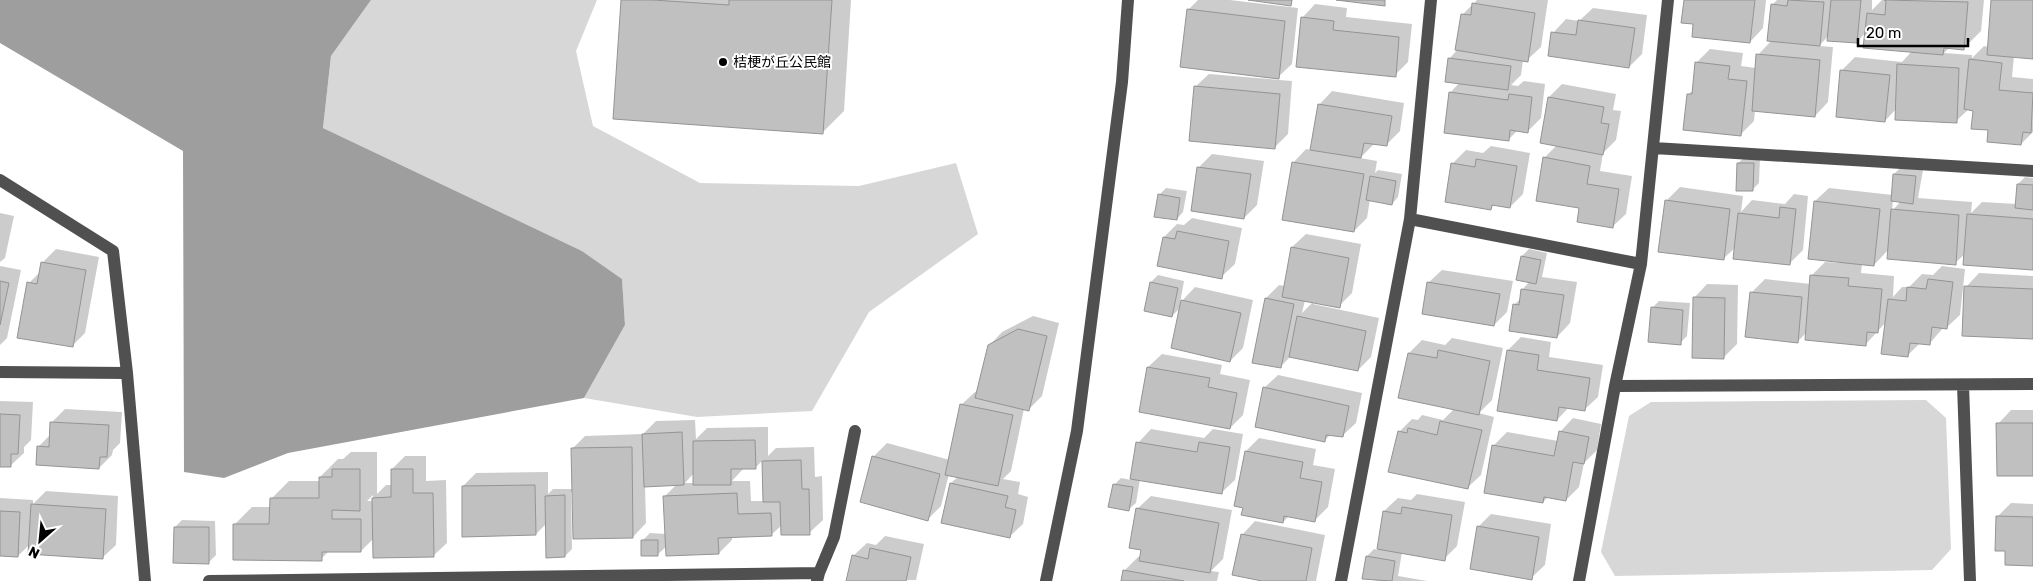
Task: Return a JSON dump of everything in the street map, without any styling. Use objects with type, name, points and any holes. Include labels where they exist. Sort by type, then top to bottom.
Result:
[{"type":"street","points":[[1046,581],[1077,431],[1122,82],[1128,0]]},
{"type":"street","points":[[1341,581],[1410,219],[1431,0]]},
{"type":"street","points":[[1578,581],[1615,386],[1641,264],[1668,0]]},
{"type":"street","points":[[1654,148],[2033,171]]},
{"type":"street","points":[[0,180],[113,251],[127,373],[146,581]]},
{"type":"street","points":[[1410,219],[1641,264]]},
{"type":"street","points":[[0,372],[127,373]]},
{"type":"street","points":[[1615,386],[2033,384]]},
{"type":"street","points":[[1963,385],[1970,581]]},
{"type":"street","points":[[209,581],[818,577],[834,537],[854,430]]},
{"type":"shaded area","points":[[0,0],[371,0],[331,56],[323,128],[582,251],[622,279],[625,325],[584,398],[288,453],[224,478],[184,472],[183,151],[0,43]]},
{"type":"shaded area","points":[[371,0],[597,0],[576,51],[593,126],[700,183],[859,186],[956,163],[978,234],[869,312],[812,411],[697,417],[584,398],[625,325],[622,279],[582,251],[323,128],[331,56]]},
{"type":"shaded area","points":[[1926,400],[1946,418],[1951,549],[1932,570],[1615,576],[1601,552],[1629,416],[1651,402]]},
{"type":"building","name":"桔梗が丘公民館","points":[[621,0],[729,5],[729,0],[832,0],[823,134],[613,119]]},
{"type":"building","points":[[1248,0],[1292,0],[1291,6]]},
{"type":"building","points":[[1336,0],[1385,0],[1385,6]]},
{"type":"building","points":[[1684,0],[1755,0],[1750,43],[1692,37],[1693,24],[1681,23]]},
{"type":"building","points":[[1788,0],[1824,2],[1820,46],[1767,41],[1771,4],[1787,6]]},
{"type":"building","points":[[1831,0],[1861,0],[1857,43],[1827,41]]},
{"type":"building","points":[[1886,0],[1968,2],[1964,50],[1944,48],[1943,55],[1863,48],[1867,13],[1885,15]]},
{"type":"building","points":[[1991,0],[2033,0],[2033,59],[1987,55]]},
{"type":"building","points":[[1472,3],[1535,13],[1528,62],[1455,50],[1461,14],[1471,15]]},
{"type":"building","points":[[1187,9],[1285,21],[1279,79],[1180,67]]},
{"type":"building","points":[[1301,17],[1334,21],[1333,30],[1399,37],[1396,77],[1296,67]]},
{"type":"building","points":[[1578,20],[1635,28],[1629,68],[1548,56],[1551,32],[1576,35]]},
{"type":"building","points":[[1756,54],[1820,60],[1815,117],[1752,111]]},
{"type":"building","points":[[1448,58],[1511,66],[1508,90],[1445,82]]},
{"type":"building","points":[[1969,59],[2002,63],[1999,90],[2033,93],[2031,133],[2023,132],[2021,145],[1987,142],[1988,130],[1971,129],[1973,111],[1964,109]]},
{"type":"building","points":[[1695,62],[1730,66],[1728,79],[1747,81],[1741,136],[1683,130],[1687,94],[1692,94]]},
{"type":"building","points":[[1897,64],[1959,68],[1957,123],[1895,120]]},
{"type":"building","points":[[1840,70],[1890,75],[1885,122],[1836,117]]},
{"type":"building","points":[[1194,86],[1280,94],[1275,149],[1189,141]]},
{"type":"building","points":[[1449,92],[1508,100],[1509,94],[1532,97],[1528,133],[1510,130],[1509,141],[1444,133]]},
{"type":"building","points":[[1548,97],[1604,107],[1601,123],[1609,124],[1603,155],[1540,143]]},
{"type":"building","points":[[1318,104],[1392,116],[1387,146],[1364,143],[1361,158],[1310,150]]},
{"type":"building","points":[[1543,157],[1590,166],[1587,184],[1619,189],[1613,228],[1577,222],[1579,208],[1536,201]]},
{"type":"building","points":[[1476,159],[1517,166],[1510,208],[1492,205],[1491,210],[1445,202],[1451,163],[1475,167]]},
{"type":"building","points":[[1292,162],[1364,174],[1354,232],[1282,220]]},
{"type":"building","points":[[1737,163],[1754,163],[1753,191],[1736,191]]},
{"type":"building","points":[[1197,167],[1251,174],[1244,219],[1191,211]]},
{"type":"building","points":[[1893,174],[1916,176],[1913,204],[1891,201]]},
{"type":"building","points":[[1370,176],[1396,181],[1392,205],[1366,200]]},
{"type":"building","points":[[2017,184],[2033,185],[2033,210],[2015,208]]},
{"type":"building","points":[[1158,194],[1180,198],[1177,220],[1154,217]]},
{"type":"building","points":[[1665,200],[1730,209],[1724,260],[1658,252]]},
{"type":"building","points":[[1814,201],[1880,209],[1874,266],[1808,259]]},
{"type":"building","points":[[1780,207],[1796,209],[1790,265],[1733,259],[1738,213],[1779,218]]},
{"type":"building","points":[[1891,209],[1959,215],[1956,265],[1887,259]]},
{"type":"building","points":[[1967,214],[2033,219],[2033,270],[1963,265]]},
{"type":"building","points":[[1177,231],[1229,241],[1222,279],[1157,266],[1163,237],[1175,239]]},
{"type":"building","points":[[1291,247],[1349,258],[1340,308],[1282,297]]},
{"type":"building","points":[[1521,256],[1541,260],[1536,284],[1516,280]]},
{"type":"building","points":[[41,262],[86,270],[73,347],[17,338],[27,282],[37,284]]},
{"type":"building","points":[[1810,275],[1849,278],[1848,286],[1882,289],[1878,333],[1867,332],[1866,346],[1805,340]]},
{"type":"building","points":[[1928,279],[1953,282],[1947,329],[1932,327],[1930,345],[1910,343],[1908,357],[1881,354],[1888,299],[1906,301],[1907,287],[1926,289]]},
{"type":"building","points":[[0,281],[9,283],[0,325]]},
{"type":"building","points":[[1150,282],[1178,288],[1172,317],[1144,311]]},
{"type":"building","points":[[1427,282],[1500,294],[1494,326],[1422,314]]},
{"type":"building","points":[[1964,286],[2033,289],[2033,339],[1962,336]]},
{"type":"building","points":[[1521,289],[1564,295],[1557,338],[1509,331],[1513,304],[1519,305]]},
{"type":"building","points":[[1750,292],[1802,297],[1798,343],[1745,337]]},
{"type":"building","points":[[1693,297],[1725,298],[1724,359],[1692,358]]},
{"type":"building","points":[[1265,298],[1294,304],[1281,368],[1252,363]]},
{"type":"building","points":[[1181,300],[1241,313],[1230,362],[1171,348]]},
{"type":"building","points":[[1651,307],[1683,310],[1681,345],[1648,342]]},
{"type":"building","points":[[1297,316],[1366,331],[1358,371],[1289,357]]},
{"type":"building","points":[[1018,329],[1047,336],[1029,411],[975,398],[988,345]]},
{"type":"building","points":[[1438,350],[1490,361],[1479,415],[1398,398],[1408,353],[1437,358]]},
{"type":"building","points":[[1507,350],[1539,355],[1537,370],[1590,378],[1585,411],[1559,407],[1557,421],[1497,411]]},
{"type":"building","points":[[1147,367],[1210,378],[1208,387],[1237,393],[1230,429],[1139,412]]},
{"type":"building","points":[[1263,387],[1349,406],[1343,437],[1326,435],[1325,442],[1255,427]]},
{"type":"building","points":[[960,404],[1013,415],[998,486],[945,475]]},
{"type":"building","points":[[0,414],[20,415],[18,454],[11,454],[11,467],[0,467]]},
{"type":"building","points":[[1440,421],[1482,430],[1468,489],[1388,472],[1398,431],[1407,433],[1408,428],[1437,435]]},
{"type":"building","points":[[50,422],[109,425],[107,457],[100,457],[99,469],[36,465],[37,446],[49,447]]},
{"type":"building","points":[[1996,423],[2033,423],[2033,476],[1997,476]]},
{"type":"building","points":[[1559,431],[1589,437],[1584,464],[1573,462],[1566,501],[1544,497],[1543,503],[1484,493],[1492,445],[1554,456]]},
{"type":"building","points":[[682,432],[684,485],[644,487],[642,434]]},
{"type":"building","points":[[755,440],[756,469],[731,469],[731,485],[693,485],[693,441]]},
{"type":"building","points":[[1136,442],[1197,452],[1199,442],[1230,447],[1222,494],[1130,479]]},
{"type":"building","points":[[632,447],[633,538],[573,539],[571,448]]},
{"type":"building","points":[[1245,451],[1303,462],[1300,478],[1322,482],[1315,522],[1284,516],[1283,523],[1241,515],[1243,508],[1234,506]]},
{"type":"building","points":[[872,456],[940,474],[928,521],[860,502]]},
{"type":"building","points":[[801,460],[802,489],[809,489],[810,535],[781,535],[780,502],[763,502],[762,461]]},
{"type":"building","points":[[332,469],[360,469],[360,511],[332,510],[332,519],[361,519],[361,552],[322,552],[322,561],[233,560],[233,524],[269,524],[270,498],[319,498],[319,477],[332,477]]},
{"type":"building","points":[[391,469],[413,469],[413,493],[433,493],[434,557],[373,558],[372,498],[391,497]]},
{"type":"building","points":[[950,483],[1008,496],[1005,507],[1016,510],[1010,538],[941,523]]},
{"type":"building","points":[[1113,484],[1133,487],[1129,511],[1108,507]]},
{"type":"building","points":[[535,485],[536,535],[462,537],[462,486]]},
{"type":"building","points":[[737,493],[738,514],[771,513],[772,536],[718,538],[719,554],[666,556],[663,496]]},
{"type":"building","points":[[565,495],[565,557],[546,558],[545,496]]},
{"type":"building","points":[[31,504],[106,509],[103,559],[28,554]]},
{"type":"building","points":[[1402,507],[1452,515],[1445,561],[1377,549],[1383,511],[1401,514]]},
{"type":"building","points":[[1136,508],[1219,523],[1210,573],[1139,561],[1141,550],[1129,548]]},
{"type":"building","points":[[0,511],[20,512],[18,557],[0,556]]},
{"type":"building","points":[[1996,516],[2033,517],[2033,566],[2005,565],[2005,551],[1995,551]]},
{"type":"building","points":[[1477,526],[1539,537],[1532,580],[1470,569]]},
{"type":"building","points":[[174,527],[209,527],[209,564],[173,563]]},
{"type":"building","points":[[1241,534],[1312,548],[1306,581],[1262,581],[1232,575]]},
{"type":"building","points":[[641,540],[658,540],[658,556],[641,556]]},
{"type":"building","points":[[870,548],[911,557],[906,581],[846,581],[852,555],[868,559]]},
{"type":"building","points":[[1366,556],[1395,561],[1392,581],[1362,579]]},
{"type":"building","points":[[1123,570],[1184,581],[1121,581]]},
{"type":"place","name":"桔梗が丘公民館","points":[[723,62]]}]
